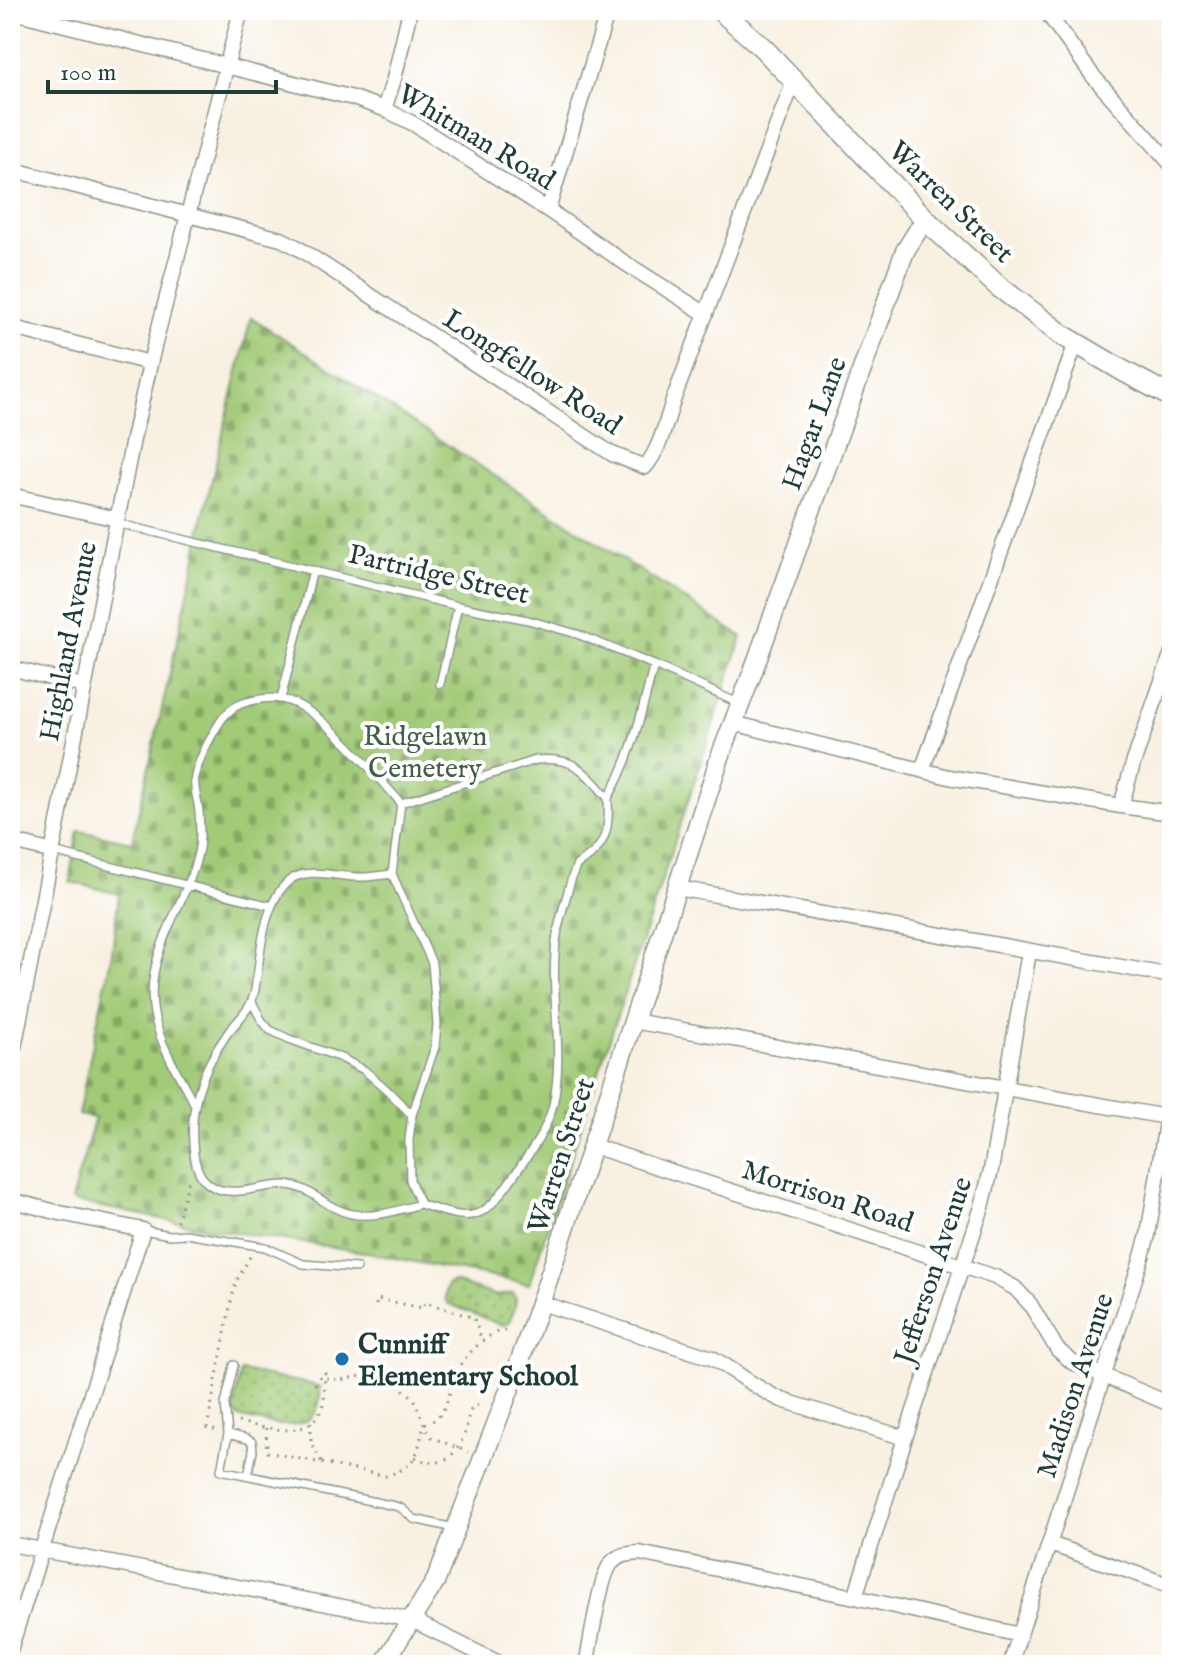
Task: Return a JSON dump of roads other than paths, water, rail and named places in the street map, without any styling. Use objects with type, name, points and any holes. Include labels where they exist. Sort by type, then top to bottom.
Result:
[{"type":"main road","name":"Warren Street","points":[[720,10],[763,48],[925,219],[1015,300],[1076,343],[1172,397]]},
{"type":"street","name":"Highland Avenue","points":[[10,1068],[15,1014],[53,852],[150,363],[241,10]]},
{"type":"street","points":[[384,109],[410,10]]},
{"type":"street","points":[[548,210],[608,10]]},
{"type":"street","points":[[1045,10],[1093,76],[1172,165]]},
{"type":"street","name":"Whitman Road","points":[[10,11],[353,98],[384,109],[414,124],[706,314]]},
{"type":"street","name":"Longfellow Road","points":[[10,169],[274,236],[295,246],[612,454],[645,467],[657,448],[794,80]]},
{"type":"street","name":"Hagar Lane","points":[[761,650],[905,251],[925,219]]},
{"type":"street","points":[[10,327],[150,363]]},
{"type":"street","points":[[922,770],[1076,343]]},
{"type":"street","name":"Partridge Street","points":[[10,495],[117,521]]},
{"type":"street","name":"Warren Street","points":[[383,1665],[432,1587],[541,1303],[720,757],[761,650]]},
{"type":"street","points":[[1121,806],[1172,652]]},
{"type":"street","points":[[10,668],[84,686]]},
{"type":"street","points":[[733,723],[987,784],[1172,813]]},
{"type":"street","points":[[10,841],[53,852]]},
{"type":"street","points":[[677,888],[1172,976]]},
{"type":"street","name":"Jefferson Avenue","points":[[855,1597],[982,1207],[1029,952]]},
{"type":"street","points":[[633,1021],[1170,1117]]},
{"type":"street","name":"Madison Avenue","points":[[1010,1665],[1141,1260],[1170,1117]]},
{"type":"street","name":"Morrison Road","points":[[593,1146],[995,1277],[1015,1288],[1030,1304],[1057,1349],[1072,1362],[1172,1405]]},
{"type":"street","points":[[10,1200],[143,1230],[10,1650]]},
{"type":"street","points":[[541,1303],[712,1358],[764,1392],[782,1400],[905,1438]]},
{"type":"street","points":[[10,1544],[412,1620],[503,1665]]},
{"type":"street","points":[[1050,1544],[1172,1586]]},
{"type":"street","points":[[586,1665],[604,1577],[611,1563],[623,1554],[639,1553],[855,1597],[1020,1635]]},
{"type":"lane","name":"Partridge Street","points":[[117,521],[577,634],[740,704]]},
{"type":"lane","points":[[281,699],[313,570]]},
{"type":"lane","points":[[440,684],[458,606]]},
{"type":"lane","points":[[392,874],[362,877],[304,874],[288,882],[271,906],[252,1002],[220,1044],[194,1103],[196,1164],[201,1177],[216,1188],[235,1191],[289,1185],[311,1191],[337,1210],[359,1215],[387,1213],[420,1204],[459,1216],[475,1215],[484,1212],[502,1193],[545,1127],[552,1106],[557,1081],[554,962],[559,925],[576,866],[600,845],[607,831],[608,798],[628,758],[654,665]]},
{"type":"lane","points":[[194,1103],[163,1047],[152,999],[152,976],[170,923],[188,886],[201,837],[194,780],[213,732],[226,713],[240,703],[260,699],[281,699],[297,704],[314,715],[401,803]]},
{"type":"lane","points":[[401,803],[536,760],[554,758],[570,762],[586,773],[608,798]]},
{"type":"lane","points":[[401,803],[392,874],[432,963],[437,1024],[435,1047],[412,1115],[409,1140],[410,1180],[420,1204]]},
{"type":"lane","points":[[53,852],[271,906]]},
{"type":"lane","points":[[252,1002],[270,1030],[364,1070],[412,1115]]},
{"type":"lane","points":[[143,1230],[265,1247],[303,1264],[357,1268]]},
{"type":"lane","points":[[234,1365],[225,1404],[228,1434],[221,1470],[395,1506],[417,1520],[456,1529]]},
{"type":"lane","points":[[228,1434],[252,1442],[248,1475]]},
{"type":"place","name":"Cunniff Elementary School","points":[[342,1359]]},
{"type":"park label","name":"Ridgelawn Cemetery","points":[[425,751]]}]
